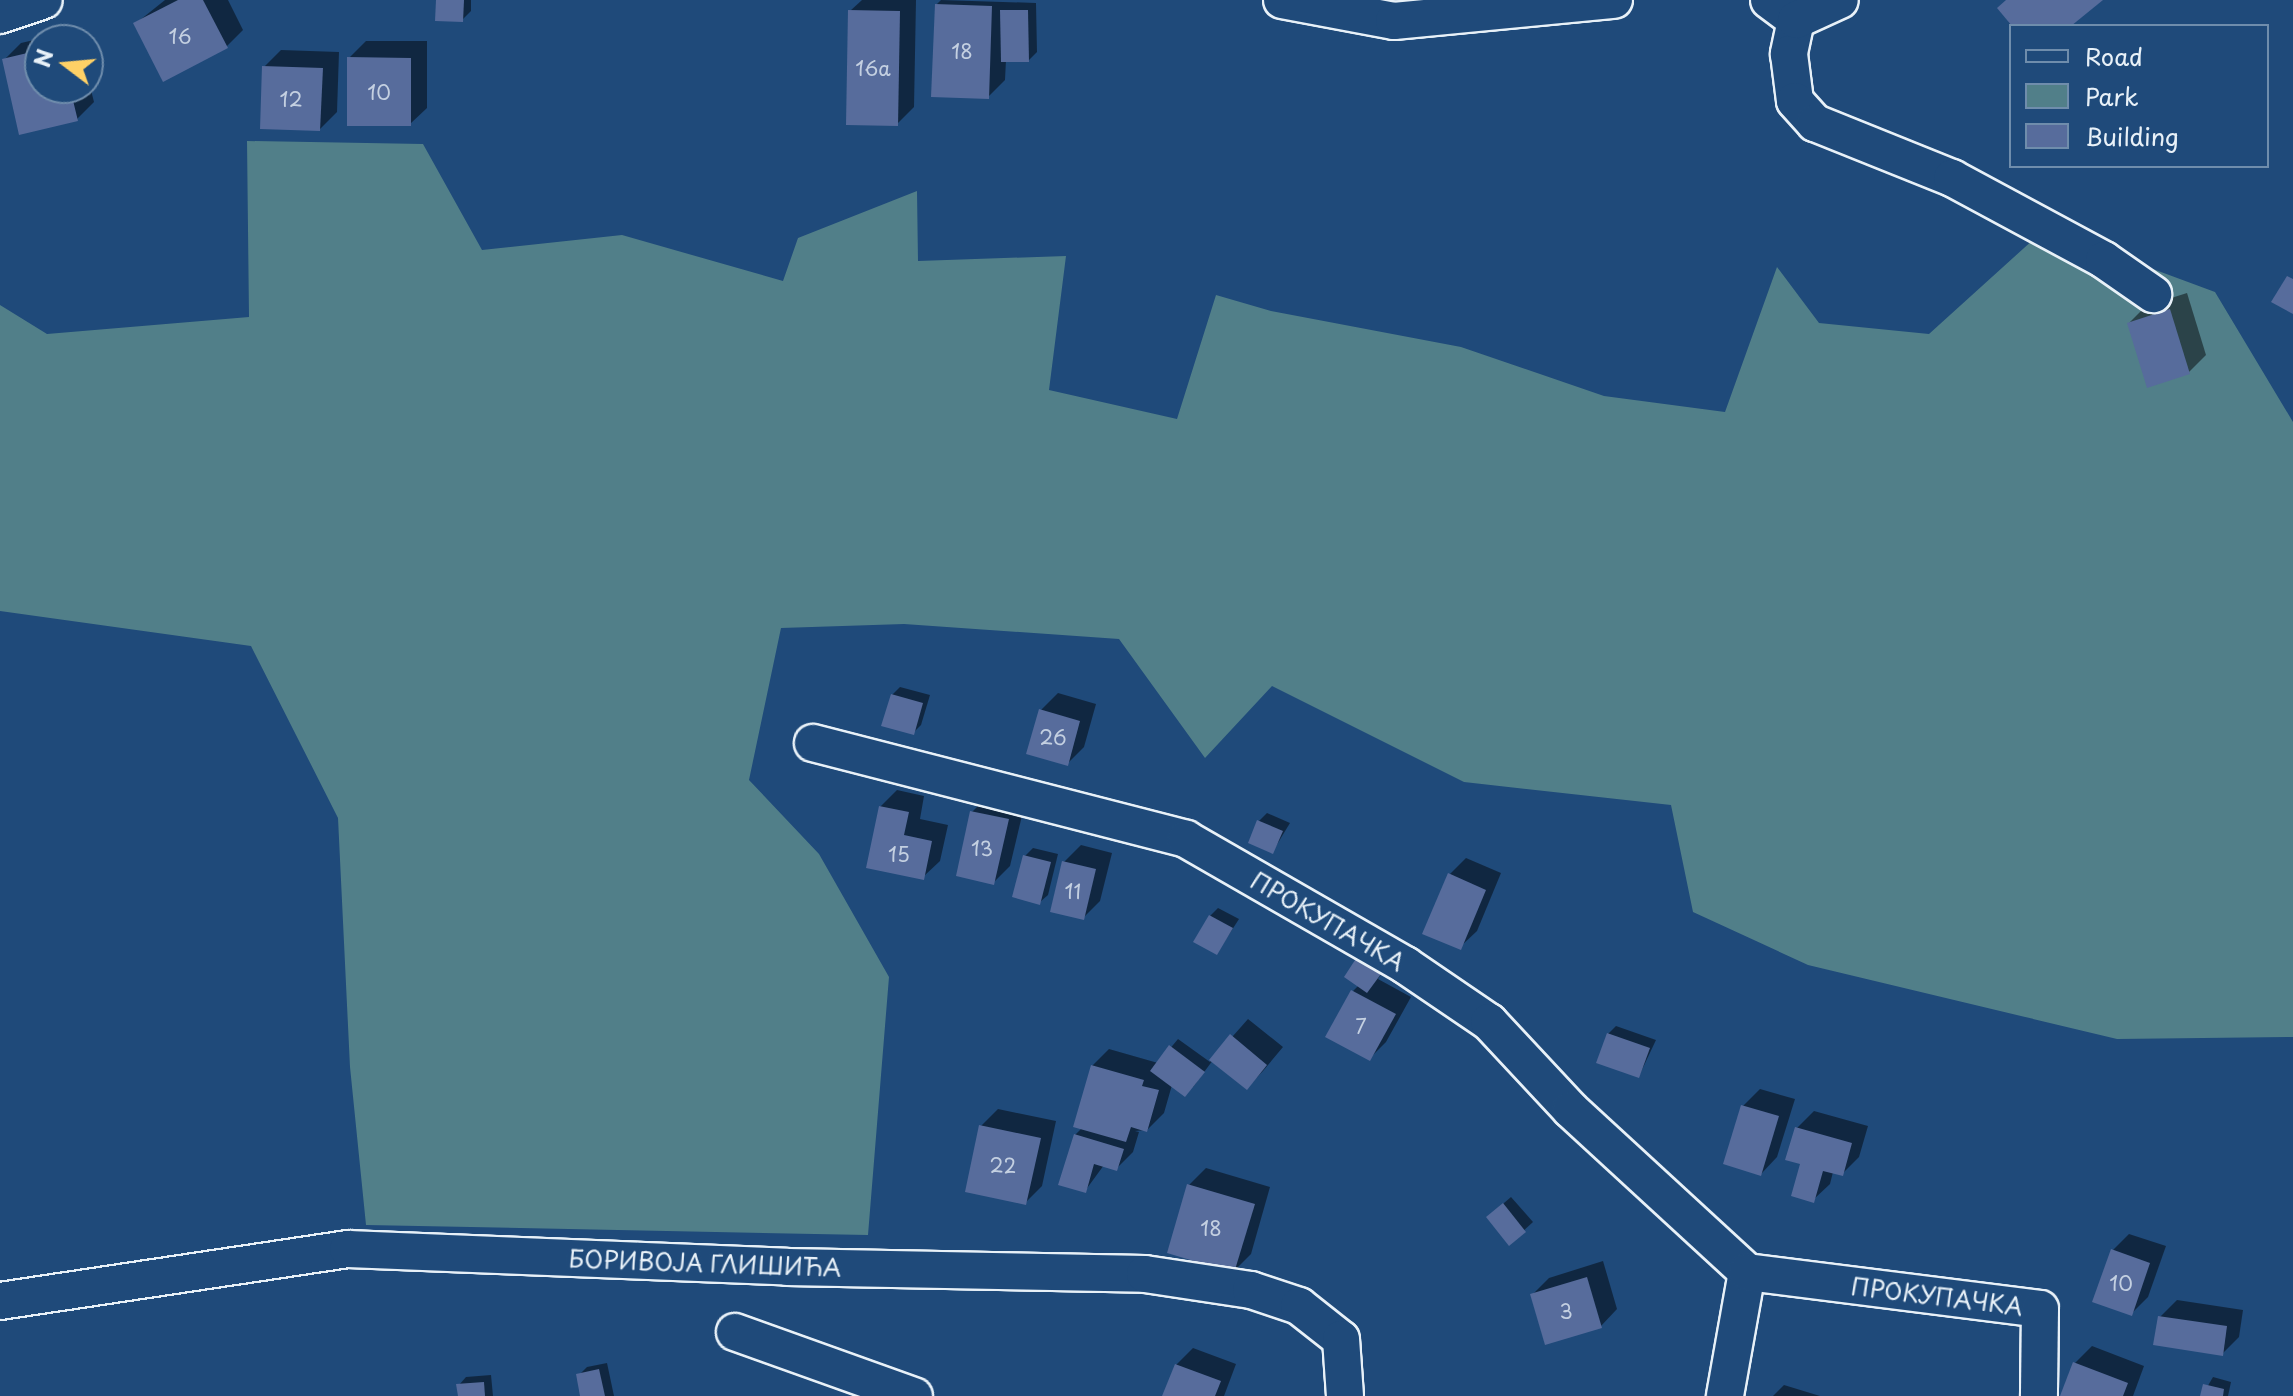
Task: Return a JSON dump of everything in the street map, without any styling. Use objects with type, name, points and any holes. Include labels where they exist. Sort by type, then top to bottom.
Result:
[{"type":"street","points":[[0,15],[44,0]]},
{"type":"street","points":[[1282,0],[1394,21],[1614,0]]},
{"type":"street","points":[[1840,0],[1783,10],[1795,101],[1815,123],[1952,178],[2104,260],[2153,294]]},
{"type":"street","name":"ПРОКУПАЧКА","points":[[813,743],[1186,839],[1405,965],[1489,1022],[1571,1110],[1747,1272],[2040,1309],[2039,1396]]},
{"type":"street","name":"БОРИВОЈА ГЛИШИЋА","points":[[0,1301],[348,1249],[787,1267],[1145,1274],[1251,1290],[1299,1306],[1341,1339],[1345,1396]]},
{"type":"street","points":[[1725,1396],[1747,1272]]},
{"type":"street","points":[[735,1332],[914,1396]]},
{"type":"green space","points":[[247,141],[423,144],[482,250],[622,235],[783,281],[798,238],[917,191],[918,261],[1066,256],[1049,390],[1177,419],[1216,295],[1271,311],[1461,347],[1604,396],[1725,412],[1777,267],[1819,323],[1929,334],[2045,229],[2215,292],[2293,422],[2293,1037],[2117,1039],[1808,965],[1693,912],[1671,805],[1464,782],[1272,686],[1205,758],[1119,639],[904,624],[781,628],[749,780],[819,854],[889,977],[868,1235],[366,1225],[350,1067],[338,818],[251,646],[0,611],[0,305],[47,334],[249,317]]},
{"type":"building","points":[[178,0],[203,0],[228,48],[163,82],[133,23]]},
{"type":"building","points":[[436,0],[464,0],[463,22],[435,21]]},
{"type":"building","points":[[2006,0],[2103,0],[2073,24],[2010,24],[1997,8]]},
{"type":"building","points":[[935,4],[992,6],[989,99],[931,97]]},
{"type":"building","points":[[848,10],[900,11],[898,126],[846,125]]},
{"type":"building","points":[[1000,10],[1028,10],[1029,62],[1001,62]]},
{"type":"building","points":[[24,54],[24,104],[74,104],[78,121],[19,135],[2,59]]},
{"type":"building","points":[[347,57],[411,58],[411,126],[347,126]]},
{"type":"building","points":[[262,66],[323,68],[320,131],[260,129]]},
{"type":"building","points":[[2287,276],[2293,279],[2293,314],[2271,302]]},
{"type":"building","points":[[2170,309],[2190,374],[2147,388],[2127,323]]},
{"type":"building","points":[[891,694],[923,703],[914,735],[881,726]]},
{"type":"building","points":[[1039,709],[1080,721],[1068,766],[1026,754]]},
{"type":"building","points":[[879,806],[909,812],[904,835],[932,841],[924,880],[866,868]]},
{"type":"building","points":[[970,811],[1009,819],[994,885],[956,876]]},
{"type":"building","points":[[1257,820],[1283,831],[1273,854],[1248,843]]},
{"type":"building","points":[[1023,855],[1051,862],[1040,905],[1012,897]]},
{"type":"building","points":[[1062,861],[1096,869],[1084,920],[1050,912]]},
{"type":"building","points":[[1448,873],[1486,890],[1461,950],[1422,934]]},
{"type":"building","points":[[1209,915],[1233,928],[1217,955],[1193,942]]},
{"type":"building","points":[[1357,957],[1381,974],[1367,993],[1344,977]]},
{"type":"building","points":[[1351,990],[1396,1014],[1370,1061],[1325,1037]]},
{"type":"building","points":[[1607,1033],[1650,1048],[1639,1078],[1596,1063]]},
{"type":"building","points":[[1230,1034],[1267,1065],[1247,1090],[1209,1060]]},
{"type":"building","points":[[1169,1045],[1205,1072],[1185,1097],[1150,1071]]},
{"type":"building","points":[[1091,1065],[1144,1080],[1142,1086],[1159,1090],[1147,1132],[1131,1127],[1126,1142],[1073,1127]]},
{"type":"building","points":[[1741,1105],[1779,1116],[1761,1176],[1723,1164]]},
{"type":"building","points":[[979,1125],[1041,1138],[1026,1205],[965,1192]]},
{"type":"building","points":[[1795,1127],[1852,1143],[1843,1176],[1823,1171],[1814,1203],[1791,1196],[1800,1164],[1785,1160]]},
{"type":"building","points":[[1074,1134],[1124,1149],[1117,1171],[1094,1164],[1086,1193],[1058,1185]]},
{"type":"building","points":[[1187,1184],[1255,1204],[1234,1273],[1167,1253]]},
{"type":"building","points":[[1503,1203],[1526,1232],[1509,1246],[1486,1217]]},
{"type":"building","points":[[2111,1249],[2150,1263],[2132,1316],[2092,1302]]},
{"type":"building","points":[[1587,1277],[1602,1328],[1545,1345],[1530,1294]]},
{"type":"building","points":[[2158,1316],[2227,1326],[2223,1356],[2153,1345]]},
{"type":"building","points":[[2073,1362],[2128,1383],[2123,1396],[2060,1396]]},
{"type":"building","points":[[1175,1364],[1221,1381],[1215,1396],[1162,1396]]},
{"type":"building","points":[[599,1369],[605,1396],[580,1396],[576,1374]]},
{"type":"building","points":[[484,1382],[485,1396],[458,1396],[456,1384]]},
{"type":"building","points":[[2203,1384],[2224,1389],[2223,1396],[2200,1396]]}]
